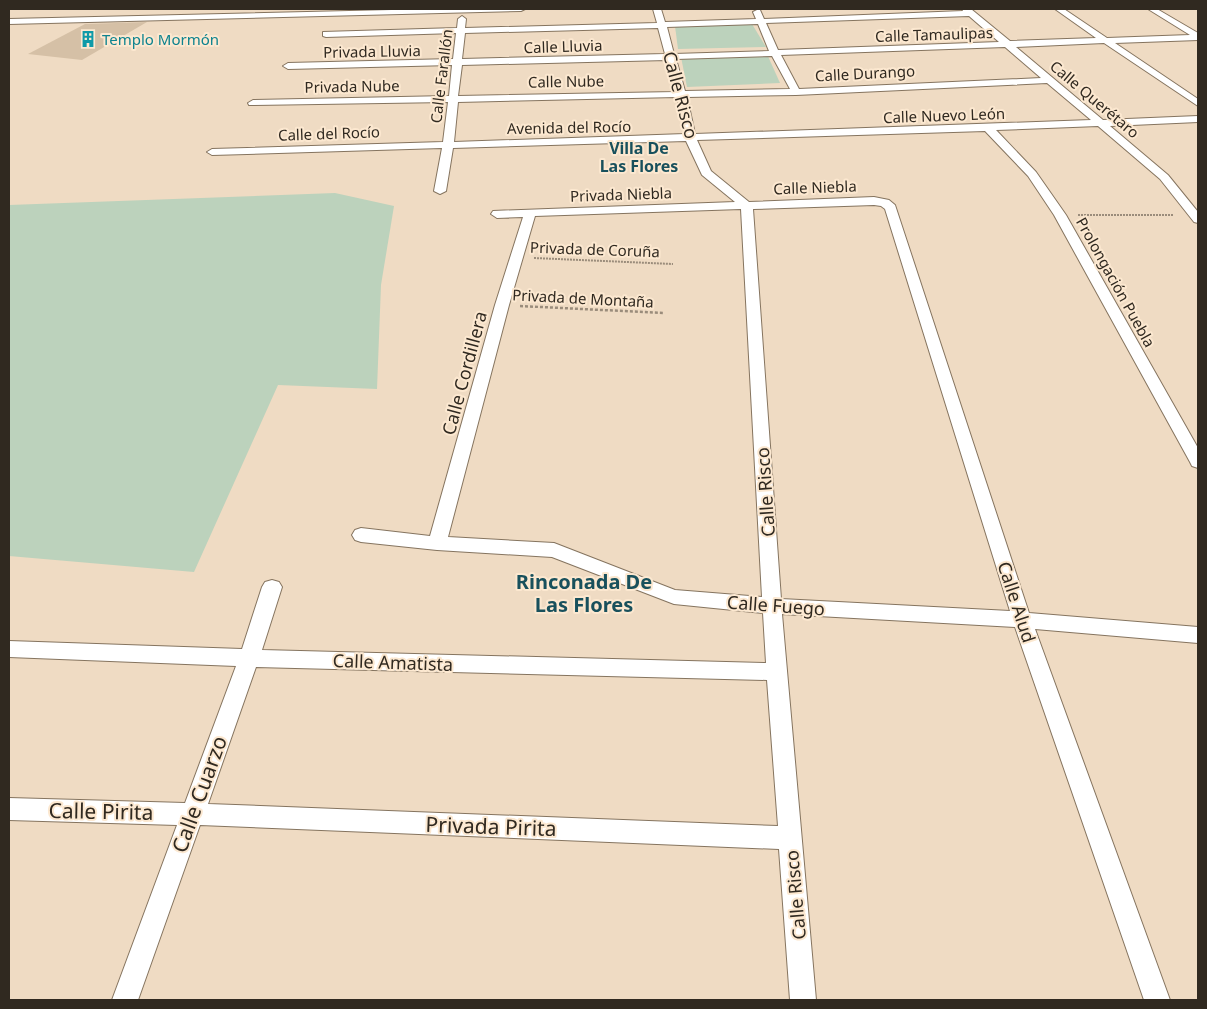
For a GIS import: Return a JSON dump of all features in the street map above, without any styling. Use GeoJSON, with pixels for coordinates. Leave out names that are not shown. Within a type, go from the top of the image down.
{"type":"FeatureCollection","features":[{"type":"Feature","properties":{"kind":"street"},"geometry":{"type":"LineString","coordinates":[[120,20],[139,9]]}},
{"type":"Feature","properties":{"kind":"street"},"geometry":{"type":"LineString","coordinates":[[205,18],[220,9]]}},
{"type":"Feature","properties":{"kind":"street","name":"Calle Farallón"},"geometry":{"type":"LineString","coordinates":[[440,191],[448,145],[456,63],[462,30],[462,9]]}},
{"type":"Feature","properties":{"kind":"street"},"geometry":{"type":"LineString","coordinates":[[9,22],[521,9]]}},
{"type":"Feature","properties":{"kind":"street","name":"Calle Risco"},"geometry":{"type":"LineString","coordinates":[[657,9],[663,25],[691,139],[706,173],[746,206],[772,606],[803,1000]]}},
{"type":"Feature","properties":{"kind":"street"},"geometry":{"type":"LineString","coordinates":[[755,9],[762,20],[775,53],[796,92]]}},
{"type":"Feature","properties":{"kind":"street"},"geometry":{"type":"LineString","coordinates":[[862,9],[868,16]]}},
{"type":"Feature","properties":{"kind":"street"},"geometry":{"type":"LineString","coordinates":[[1059,9],[1198,103]]}},
{"type":"Feature","properties":{"kind":"street"},"geometry":{"type":"LineString","coordinates":[[1152,9],[1198,37]]}},
{"type":"Feature","properties":{"kind":"street"},"geometry":{"type":"LineString","coordinates":[[326,34],[663,25],[968,11]]}},
{"type":"Feature","properties":{"kind":"street","name":"Calle Querétaro"},"geometry":{"type":"LineString","coordinates":[[968,11],[1164,177],[1197,217]]}},
{"type":"Feature","properties":{"kind":"street","name":"Calle Tamaulipas"},"geometry":{"type":"LineString","coordinates":[[670,57],[1198,37]]}},
{"type":"Feature","properties":{"kind":"street","name":"Calle Lluvia"},"geometry":{"type":"LineString","coordinates":[[456,63],[670,57]]}},
{"type":"Feature","properties":{"kind":"street","name":"Privada Lluvia"},"geometry":{"type":"LineString","coordinates":[[288,66],[456,63]]}},
{"type":"Feature","properties":{"kind":"street","name":"Calle Durango"},"geometry":{"type":"LineString","coordinates":[[681,94],[796,92],[1050,80]]}},
{"type":"Feature","properties":{"kind":"street","name":"Calle Nube"},"geometry":{"type":"LineString","coordinates":[[452,98],[681,94]]}},
{"type":"Feature","properties":{"kind":"street","name":"Privada Nube"},"geometry":{"type":"LineString","coordinates":[[253,103],[452,98]]}},
{"type":"Feature","properties":{"kind":"street","name":"Calle Nuevo León"},"geometry":{"type":"LineString","coordinates":[[691,139],[989,129],[1198,119]]}},
{"type":"Feature","properties":{"kind":"street","name":"Prolongación Puebla"},"geometry":{"type":"LineString","coordinates":[[989,129],[1032,174],[1060,215],[1198,462]]}},
{"type":"Feature","properties":{"kind":"street","name":"Avenida del Rocío"},"geometry":{"type":"LineString","coordinates":[[448,145],[691,139]]}},
{"type":"Feature","properties":{"kind":"street","name":"Calle del Rocío"},"geometry":{"type":"LineString","coordinates":[[212,152],[448,145]]}},
{"type":"Feature","properties":{"kind":"street","name":"Calle Niebla"},"geometry":{"type":"LineString","coordinates":[[746,206],[874,201],[886,203]]}},
{"type":"Feature","properties":{"kind":"street","name":"Calle Alud"},"geometry":{"type":"LineString","coordinates":[[886,203],[891,208],[1022,620],[1157,1000]]}},
{"type":"Feature","properties":{"kind":"street","name":"Privada Niebla"},"geometry":{"type":"LineString","coordinates":[[497,214],[746,206]]}},
{"type":"Feature","properties":{"kind":"street","name":"Calle Cordillera"},"geometry":{"type":"LineString","coordinates":[[437,543],[502,306],[530,213]]}},
{"type":"Feature","properties":{"kind":"street","name":"Calle Fuego"},"geometry":{"type":"LineString","coordinates":[[361,535],[437,543],[554,550],[674,596],[772,606],[1022,620],[1198,635]]}},
{"type":"Feature","properties":{"kind":"street","name":"Calle Cuarzo"},"geometry":{"type":"LineString","coordinates":[[125,1000],[249,658],[272,587]]}},
{"type":"Feature","properties":{"kind":"street","name":"Calle Amatista"},"geometry":{"type":"LineString","coordinates":[[9,649],[249,658],[778,672]]}},
{"type":"Feature","properties":{"kind":"street","name":"Calle Pirita"},"geometry":{"type":"LineString","coordinates":[[9,809],[192,814]]}},
{"type":"Feature","properties":{"kind":"street","name":"Privada Pirita"},"geometry":{"type":"LineString","coordinates":[[192,814],[790,838]]}},
{"type":"Feature","properties":{"kind":"path"},"geometry":{"type":"LineString","coordinates":[[1060,215],[1197,217]]}},
{"type":"Feature","properties":{"kind":"path","name":"Privada de Coruña"},"geometry":{"type":"LineString","coordinates":[[516,258],[673,264]]}},
{"type":"Feature","properties":{"kind":"path","name":"Privada de Montaña"},"geometry":{"type":"LineString","coordinates":[[502,306],[664,313]]}},
{"type":"Feature","properties":{"kind":"green space"},"geometry":{"type":"Polygon","coordinates":[[[752,24],[766,47],[678,49],[675,26],[752,24]]]}},
{"type":"Feature","properties":{"kind":"green space"},"geometry":{"type":"Polygon","coordinates":[[[767,54],[780,83],[687,87],[681,57],[767,54]]]}},
{"type":"Feature","properties":{"kind":"green space"},"geometry":{"type":"Polygon","coordinates":[[[335,193],[394,206],[381,285],[377,389],[278,385],[194,572],[9,556],[9,205],[335,193]]]}},
{"type":"Feature","properties":{"kind":"building","name":"Templo Mormón"},"geometry":{"type":"Polygon","coordinates":[[[147,22],[82,60],[28,54],[85,24],[147,22]]]}},
{"type":"Feature","properties":{"kind":"place","name":"Templo Mormón"},"geometry":{"type":"Point","coordinates":[88,39]}},
{"type":"Feature","properties":{"kind":"district","name":"Villa De Las Flores"},"geometry":{"type":"Point","coordinates":[639,157]}},
{"type":"Feature","properties":{"kind":"district","name":"Rinconada De Las Flores"},"geometry":{"type":"Point","coordinates":[584,592]}}]}
